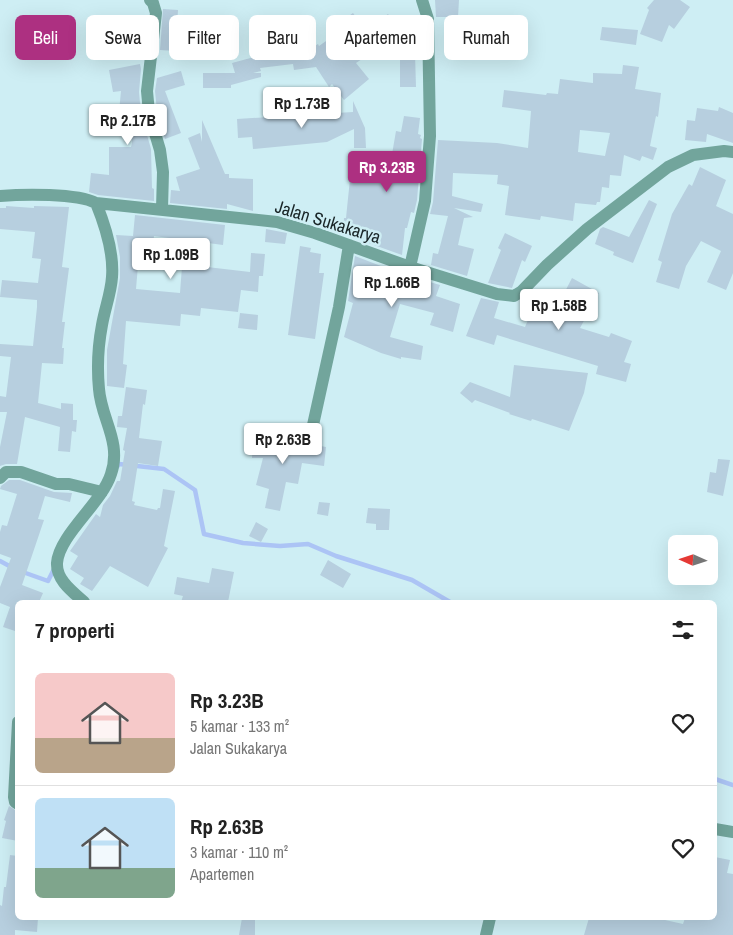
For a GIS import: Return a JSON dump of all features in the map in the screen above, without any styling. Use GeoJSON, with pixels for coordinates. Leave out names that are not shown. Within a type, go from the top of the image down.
{"type":"FeatureCollection","features":[{"type":"Feature","properties":{"kind":"street"},"geometry":{"type":"LineString","coordinates":[[150,0],[156,13],[146,91],[149,113],[160,150],[162,209]]}},
{"type":"Feature","properties":{"kind":"street"},"geometry":{"type":"LineString","coordinates":[[410,267],[425,201],[430,136],[428,19],[422,0]]}},
{"type":"Feature","properties":{"kind":"street","name":"Jalan Sukakarya"},"geometry":{"type":"LineString","coordinates":[[0,196],[81,197],[96,203],[277,222],[349,244],[410,267],[507,296],[518,295],[547,265],[587,229],[668,167],[693,155],[724,151],[733,152]]}},
{"type":"Feature","properties":{"kind":"street"},"geometry":{"type":"LineString","coordinates":[[71,597],[57,571],[60,549],[102,492],[111,475],[114,462],[114,444],[99,394],[97,370],[102,324],[110,297],[112,274],[110,250],[103,220],[96,203]]}},
{"type":"Feature","properties":{"kind":"street"},"geometry":{"type":"LineString","coordinates":[[310,434],[337,316],[349,244]]}},
{"type":"Feature","properties":{"kind":"street"},"geometry":{"type":"LineString","coordinates":[[0,478],[6,472],[21,472],[56,484],[69,484],[102,492]]}},
{"type":"Feature","properties":{"kind":"street"},"geometry":{"type":"LineString","coordinates":[[15,778],[15,802]]}},
{"type":"Feature","properties":{"kind":"street"},"geometry":{"type":"LineString","coordinates":[[717,829],[733,832]]}},
{"type":"Feature","properties":{"kind":"street"},"geometry":{"type":"LineString","coordinates":[[486,935],[490,920]]}},
{"type":"Feature","properties":{"kind":"building"},"geometry":{"type":"Polygon","coordinates":[[[435,0],[459,0],[458,15],[436,17],[435,0]]]}},
{"type":"Feature","properties":{"kind":"building"},"geometry":{"type":"Polygon","coordinates":[[[654,0],[680,0],[690,7],[674,29],[669,25],[662,42],[640,34],[649,10],[647,8],[654,0]]]}},
{"type":"Feature","properties":{"kind":"building"},"geometry":{"type":"Polygon","coordinates":[[[163,9],[178,10],[178,15],[169,15],[169,51],[160,50],[163,9]]]}},
{"type":"Feature","properties":{"kind":"building"},"geometry":{"type":"Polygon","coordinates":[[[602,27],[638,30],[636,45],[600,40],[602,27]]]}},
{"type":"Feature","properties":{"kind":"building"},"geometry":{"type":"Polygon","coordinates":[[[326,41],[326,60],[360,60],[356,63],[369,79],[344,100],[332,84],[329,87],[316,67],[294,70],[293,64],[260,68],[261,71],[253,73],[261,73],[261,77],[231,85],[231,88],[203,88],[203,73],[235,73],[232,63],[249,58],[249,60],[316,60],[316,45],[318,44],[319,46],[326,41]]]}},
{"type":"Feature","properties":{"kind":"building"},"geometry":{"type":"Polygon","coordinates":[[[400,60],[415,60],[416,87],[400,87],[400,60]]]}},
{"type":"Feature","properties":{"kind":"building"},"geometry":{"type":"Polygon","coordinates":[[[140,64],[139,92],[141,114],[151,149],[154,201],[98,195],[89,192],[91,173],[109,175],[109,147],[131,147],[132,143],[130,113],[119,112],[121,91],[113,92],[109,70],[140,64]]]}},
{"type":"Feature","properties":{"kind":"building"},"geometry":{"type":"Polygon","coordinates":[[[623,65],[639,67],[635,89],[661,93],[658,117],[656,116],[650,146],[657,148],[653,160],[642,156],[640,161],[624,155],[621,176],[610,175],[609,188],[602,187],[600,202],[597,202],[596,205],[575,203],[573,221],[541,216],[540,220],[505,215],[509,186],[497,184],[498,175],[453,173],[452,196],[483,204],[481,212],[454,208],[473,217],[464,218],[458,245],[474,249],[467,276],[431,265],[433,253],[438,254],[448,216],[430,214],[433,202],[438,140],[497,143],[528,148],[531,111],[502,107],[504,90],[546,95],[547,93],[558,94],[560,79],[593,83],[593,73],[622,74],[623,65]],[[580,130],[578,152],[605,156],[610,133],[580,130]]]}},
{"type":"Feature","properties":{"kind":"building"},"geometry":{"type":"Polygon","coordinates":[[[181,71],[185,85],[165,91],[181,133],[165,139],[157,111],[155,91],[157,78],[181,71]]]}},
{"type":"Feature","properties":{"kind":"building"},"geometry":{"type":"Polygon","coordinates":[[[353,101],[365,128],[366,148],[354,148],[354,129],[327,142],[253,149],[252,137],[238,138],[237,119],[353,112],[353,101]]]}},
{"type":"Feature","properties":{"kind":"building"},"geometry":{"type":"Polygon","coordinates":[[[719,107],[733,113],[733,143],[707,134],[706,142],[685,140],[687,120],[695,121],[697,108],[718,111],[719,107]]]}},
{"type":"Feature","properties":{"kind":"building"},"geometry":{"type":"Polygon","coordinates":[[[404,116],[420,118],[418,134],[421,135],[420,138],[422,139],[417,200],[414,213],[411,212],[407,228],[405,228],[402,255],[343,234],[350,179],[366,181],[370,157],[391,160],[396,131],[401,132],[404,116]]]}},
{"type":"Feature","properties":{"kind":"building"},"geometry":{"type":"Polygon","coordinates":[[[202,120],[225,174],[229,174],[229,178],[253,179],[253,211],[227,204],[227,209],[170,203],[171,190],[180,191],[176,177],[200,169],[188,138],[200,133],[202,142],[202,120]]]}},
{"type":"Feature","properties":{"kind":"building"},"geometry":{"type":"Polygon","coordinates":[[[700,167],[726,180],[716,206],[733,214],[733,273],[726,290],[707,282],[721,251],[701,241],[686,266],[679,289],[656,282],[662,262],[658,260],[672,214],[689,184],[692,186],[700,167]]]}},
{"type":"Feature","properties":{"kind":"building"},"geometry":{"type":"Polygon","coordinates":[[[649,200],[657,204],[633,263],[613,255],[614,252],[595,244],[600,229],[603,227],[629,237],[649,200]]]}},
{"type":"Feature","properties":{"kind":"building"},"geometry":{"type":"Polygon","coordinates":[[[6,206],[34,208],[34,206],[69,207],[62,267],[69,268],[62,322],[65,322],[62,348],[64,348],[63,364],[42,363],[38,403],[61,409],[61,403],[73,404],[73,420],[77,420],[76,432],[72,431],[70,452],[58,451],[60,427],[25,417],[17,464],[0,466],[0,447],[7,412],[0,412],[0,396],[6,397],[11,357],[0,356],[0,344],[33,346],[37,307],[37,300],[0,297],[2,280],[38,283],[41,259],[32,258],[35,232],[0,229],[0,208],[6,208],[6,206]]]}},
{"type":"Feature","properties":{"kind":"building"},"geometry":{"type":"Polygon","coordinates":[[[135,215],[225,225],[223,245],[208,243],[207,267],[250,272],[251,253],[265,254],[263,276],[259,276],[258,292],[241,290],[238,312],[201,308],[200,316],[181,314],[180,326],[126,321],[123,364],[127,365],[124,388],[107,386],[107,350],[120,278],[120,257],[116,235],[133,236],[135,215]],[[154,236],[151,266],[138,265],[136,289],[180,293],[184,240],[154,236]]]}},
{"type":"Feature","properties":{"kind":"building"},"geometry":{"type":"Polygon","coordinates":[[[266,229],[287,233],[285,244],[265,242],[266,229]]]}},
{"type":"Feature","properties":{"kind":"building"},"geometry":{"type":"Polygon","coordinates":[[[505,233],[532,246],[525,262],[522,260],[512,288],[488,283],[501,250],[498,248],[505,233]]]}},
{"type":"Feature","properties":{"kind":"building"},"geometry":{"type":"Polygon","coordinates":[[[300,246],[311,248],[310,252],[321,254],[319,273],[324,273],[315,339],[288,335],[300,246]]]}},
{"type":"Feature","properties":{"kind":"building"},"geometry":{"type":"Polygon","coordinates":[[[355,256],[399,273],[440,285],[436,296],[460,304],[453,332],[430,325],[434,313],[400,304],[390,337],[423,346],[421,360],[401,357],[401,359],[381,353],[344,337],[353,303],[348,301],[355,256]]]}},
{"type":"Feature","properties":{"kind":"building"},"geometry":{"type":"Polygon","coordinates":[[[572,278],[599,293],[580,328],[609,337],[611,333],[632,341],[624,362],[631,364],[626,382],[596,374],[598,366],[497,335],[494,345],[466,336],[481,298],[499,302],[494,318],[525,327],[538,296],[558,305],[572,278]]]}},
{"type":"Feature","properties":{"kind":"building"},"geometry":{"type":"Polygon","coordinates":[[[240,313],[258,315],[257,330],[238,328],[240,313]]]}},
{"type":"Feature","properties":{"kind":"building"},"geometry":{"type":"Polygon","coordinates":[[[514,365],[588,373],[584,393],[569,431],[509,414],[475,400],[472,403],[460,393],[470,382],[510,397],[514,365]]]}},
{"type":"Feature","properties":{"kind":"building"},"geometry":{"type":"Polygon","coordinates":[[[126,387],[147,390],[145,405],[143,404],[139,438],[162,441],[158,466],[138,463],[132,501],[135,502],[134,505],[157,510],[160,508],[163,489],[175,491],[164,546],[168,548],[148,587],[110,566],[92,591],[80,584],[84,578],[70,569],[78,556],[70,551],[96,514],[100,517],[103,505],[110,496],[117,481],[120,481],[127,428],[117,426],[118,416],[122,416],[126,387]]]}},
{"type":"Feature","properties":{"kind":"building"},"geometry":{"type":"Polygon","coordinates":[[[253,436],[271,437],[326,447],[324,466],[302,463],[298,484],[286,482],[280,511],[265,508],[269,489],[256,485],[263,458],[252,458],[253,436]]]}},
{"type":"Feature","properties":{"kind":"building"},"geometry":{"type":"Polygon","coordinates":[[[718,459],[730,460],[723,496],[707,492],[710,472],[716,473],[718,459]]]}},
{"type":"Feature","properties":{"kind":"building"},"geometry":{"type":"Polygon","coordinates":[[[9,480],[20,480],[54,492],[72,493],[70,502],[45,496],[38,519],[44,520],[22,585],[43,593],[40,600],[15,600],[15,631],[3,627],[10,607],[0,603],[0,587],[11,558],[0,554],[0,532],[2,525],[7,526],[17,494],[0,489],[9,480]]]}},
{"type":"Feature","properties":{"kind":"building"},"geometry":{"type":"Polygon","coordinates":[[[319,502],[330,503],[328,516],[317,514],[319,502]]]}},
{"type":"Feature","properties":{"kind":"building"},"geometry":{"type":"Polygon","coordinates":[[[368,508],[390,509],[389,530],[376,530],[376,524],[366,523],[368,508]]]}},
{"type":"Feature","properties":{"kind":"building"},"geometry":{"type":"Polygon","coordinates":[[[256,522],[268,529],[261,542],[249,536],[256,522]]]}},
{"type":"Feature","properties":{"kind":"building"},"geometry":{"type":"Polygon","coordinates":[[[328,560],[351,574],[343,588],[320,575],[328,560]]]}},
{"type":"Feature","properties":{"kind":"building"},"geometry":{"type":"Polygon","coordinates":[[[212,568],[234,572],[228,600],[182,600],[183,596],[174,594],[177,577],[209,583],[212,568]]]}},
{"type":"Feature","properties":{"kind":"building"},"geometry":{"type":"Polygon","coordinates":[[[9,806],[15,810],[15,840],[2,838],[6,821],[4,820],[9,806]]]}},
{"type":"Feature","properties":{"kind":"building"},"geometry":{"type":"Polygon","coordinates":[[[10,855],[15,856],[15,920],[38,920],[37,932],[15,930],[15,935],[0,935],[0,905],[2,906],[4,887],[6,887],[10,855]]]}},
{"type":"Feature","properties":{"kind":"building"},"geometry":{"type":"Polygon","coordinates":[[[717,857],[730,860],[727,873],[733,874],[733,935],[584,935],[588,920],[665,920],[683,924],[684,920],[717,920],[717,857]]]}},
{"type":"Feature","properties":{"kind":"building"},"geometry":{"type":"Polygon","coordinates":[[[242,920],[255,920],[255,935],[239,935],[242,920]]]}},
{"type":"Feature","properties":{"kind":"waterway"},"geometry":{"type":"LineString","coordinates":[[117,467],[119,464],[164,469],[195,490],[204,534],[243,543],[280,546],[308,544],[336,556],[412,580],[447,600]]}},
{"type":"Feature","properties":{"kind":"waterway"},"geometry":{"type":"LineString","coordinates":[[0,561],[13,568]]}},
{"type":"Feature","properties":{"kind":"waterway"},"geometry":{"type":"LineString","coordinates":[[20,571],[48,581],[54,569]]}},
{"type":"Feature","properties":{"kind":"waterway"},"geometry":{"type":"LineString","coordinates":[[717,780],[733,785]]}}]}
